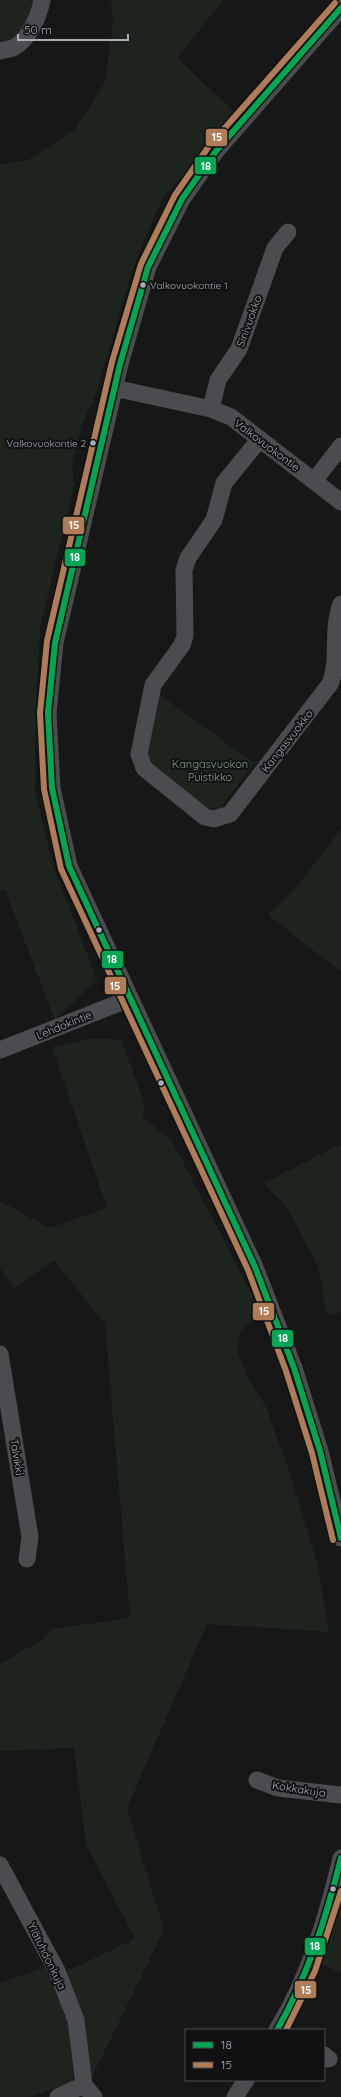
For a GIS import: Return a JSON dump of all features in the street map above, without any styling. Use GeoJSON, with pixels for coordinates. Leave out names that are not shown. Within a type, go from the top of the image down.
{"type":"FeatureCollection","features":[{"type":"Feature","properties":{"kind":"street"},"geometry":{"type":"LineString","coordinates":[[0,51],[13,48],[25,38],[40,14],[42,0]]}},
{"type":"Feature","properties":{"kind":"street"},"geometry":{"type":"LineString","coordinates":[[341,8],[216,151],[182,198],[148,267],[114,388],[54,643],[48,713],[52,788],[68,866],[240,1234],[271,1307],[294,1368],[314,1431],[341,1538]]}},
{"type":"Feature","properties":{"kind":"street","name":"Sinivuokko"},"geometry":{"type":"LineString","coordinates":[[211,409],[218,380],[239,349],[275,248],[288,232]]}},
{"type":"Feature","properties":{"kind":"street","name":"Valkovuokontie"},"geometry":{"type":"LineString","coordinates":[[114,388],[211,409],[231,417],[341,502]]}},
{"type":"Feature","properties":{"kind":"street","name":"Kangasvuokko"},"geometry":{"type":"LineString","coordinates":[[260,439],[224,483],[214,520],[188,558],[184,570],[185,636],[182,645],[153,685],[139,754],[144,768],[205,817],[214,819],[230,814],[330,684],[335,667],[337,616],[341,604]]}},
{"type":"Feature","properties":{"kind":"street"},"geometry":{"type":"LineString","coordinates":[[314,481],[341,446]]}},
{"type":"Feature","properties":{"kind":"street","name":"Lehdokintie"},"geometry":{"type":"LineString","coordinates":[[0,1050],[129,999]]}},
{"type":"Feature","properties":{"kind":"street","name":"Talvikki"},"geometry":{"type":"LineString","coordinates":[[0,1354],[30,1537],[27,1559]]}},
{"type":"Feature","properties":{"kind":"street","name":"Kokkakuja"},"geometry":{"type":"LineString","coordinates":[[257,1780],[278,1788],[341,1795]]}},
{"type":"Feature","properties":{"kind":"street"},"geometry":{"type":"LineString","coordinates":[[279,2029],[318,1942],[341,1858]]}},
{"type":"Feature","properties":{"kind":"street","name":"Ylätuhdonkuja"},"geometry":{"type":"LineString","coordinates":[[0,1865],[60,1978],[76,2020],[89,2091]]}},
{"type":"Feature","properties":{"kind":"street"},"geometry":{"type":"LineString","coordinates":[[235,2097],[245,2081]]}},
{"type":"Feature","properties":{"kind":"street"},"geometry":{"type":"LineString","coordinates":[[58,2097],[89,2091]]}},
{"type":"Feature","properties":{"kind":"green space"},"geometry":{"type":"Polygon","coordinates":[[[0,0],[37,0],[33,11],[20,33],[11,42],[0,44],[0,0]]]}},
{"type":"Feature","properties":{"kind":"green space"},"geometry":{"type":"Polygon","coordinates":[[[111,0],[223,0],[178,58],[237,115],[162,199],[133,268],[96,394],[82,424],[72,465],[74,487],[40,627],[36,712],[35,792],[54,868],[97,980],[55,1020],[5,890],[0,891],[0,165],[28,160],[75,129],[105,82],[113,24],[111,0]]]}},
{"type":"Feature","properties":{"kind":"green space","name":"Kangasvuokon Puistikko"},"geometry":{"type":"Polygon","coordinates":[[[157,693],[254,763],[220,809],[207,808],[151,765],[146,754],[157,693]]]}},
{"type":"Feature","properties":{"kind":"green space"},"geometry":{"type":"Polygon","coordinates":[[[341,829],[341,972],[268,915],[299,884],[341,829]]]}},
{"type":"Feature","properties":{"kind":"green space"},"geometry":{"type":"Polygon","coordinates":[[[93,1038],[121,1040],[144,1101],[143,1117],[172,1141],[261,1311],[240,1332],[238,1353],[247,1376],[266,1407],[289,1471],[318,1565],[329,1632],[207,1624],[127,1808],[164,1930],[91,2079],[65,1972],[135,1939],[86,1844],[74,1748],[0,1751],[0,1664],[45,1638],[51,1629],[130,1618],[105,1324],[54,1260],[14,1288],[0,1268],[0,1201],[50,1228],[107,1208],[52,1047],[93,1038]]]}},
{"type":"Feature","properties":{"kind":"green space"},"geometry":{"type":"Polygon","coordinates":[[[341,1144],[341,1312],[327,1315],[318,1266],[286,1206],[264,1183],[341,1144]]]}},
{"type":"Feature","properties":{"kind":"green space"},"geometry":{"type":"Polygon","coordinates":[[[341,1900],[341,1973],[320,1963],[327,1947],[341,1900]]]}},
{"type":"Feature","properties":{"kind":"green space"},"geometry":{"type":"Polygon","coordinates":[[[49,1966],[68,2022],[74,2081],[30,2097],[0,2097],[0,1983],[49,1966]]]}},
{"type":"Feature","properties":{"kind":"transit line","name":"15"},"geometry":{"type":"LineString","coordinates":[[333,1540],[312,1453],[286,1371],[248,1270],[61,869],[44,789],[40,713],[47,641],[112,362],[141,264],[175,195],[209,146],[335,3]]}},
{"type":"Feature","properties":{"kind":"transit line","name":"18"},"geometry":{"type":"LineString","coordinates":[[341,8],[216,151],[182,199],[148,267],[120,364],[55,643],[48,713],[52,788],[69,866],[255,1267],[294,1368],[320,1451],[341,1538]]}},
{"type":"Feature","properties":{"kind":"transit line","name":"18"},"geometry":{"type":"LineString","coordinates":[[278,2029],[307,1968],[329,1903],[341,1858]]}},
{"type":"Feature","properties":{"kind":"transit line","name":"15"},"geometry":{"type":"LineString","coordinates":[[286,2029],[315,1971],[341,1891]]}},
{"type":"Feature","properties":{"kind":"place","name":"Valkovuokontie 1"},"geometry":{"type":"Point","coordinates":[143,285]}},
{"type":"Feature","properties":{"kind":"place","name":"Valkovuokontie 2"},"geometry":{"type":"Point","coordinates":[93,443]}}]}
